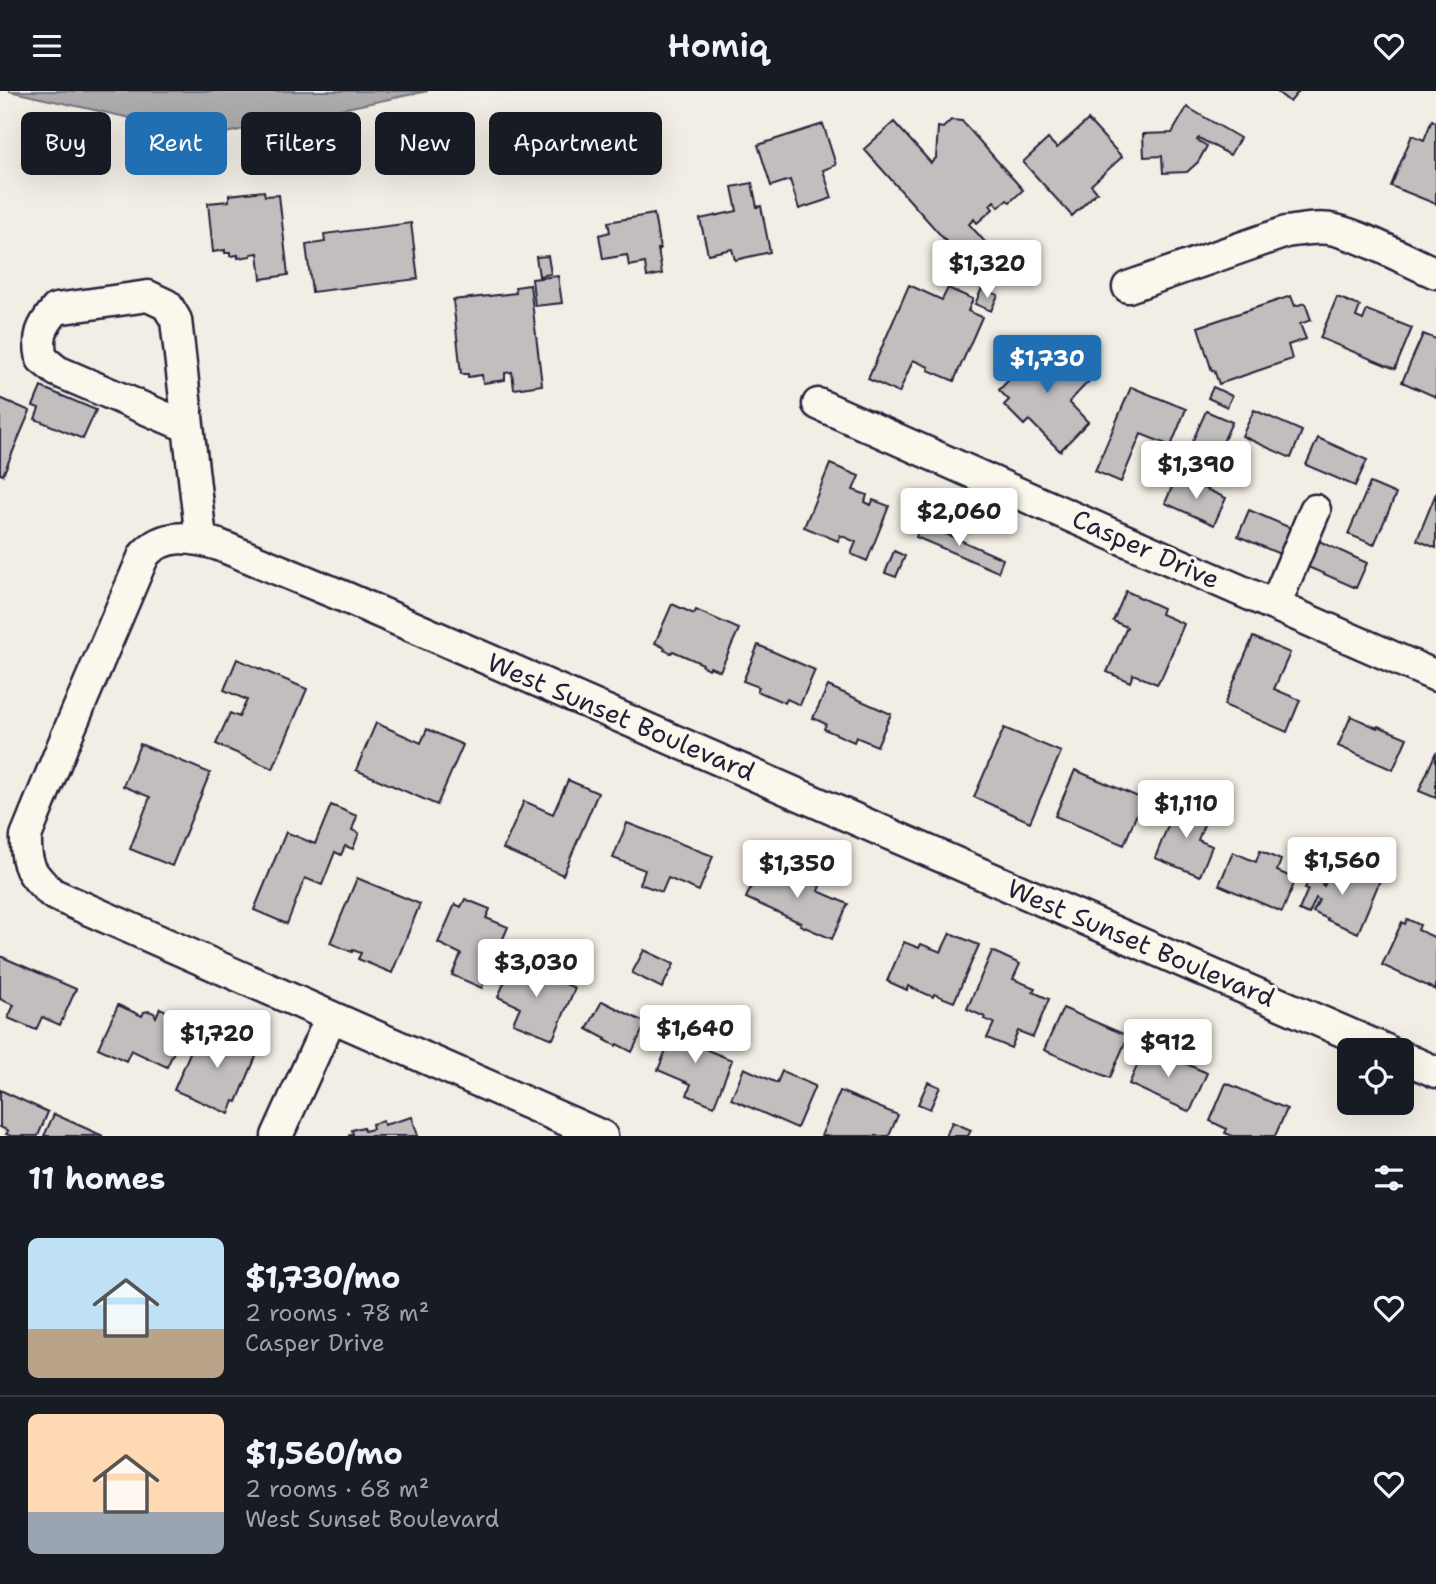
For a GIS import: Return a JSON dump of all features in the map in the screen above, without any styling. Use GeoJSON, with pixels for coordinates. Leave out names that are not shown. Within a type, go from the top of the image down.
{"type":"FeatureCollection","features":[{"type":"Feature","properties":{"kind":"street"},"geometry":{"type":"LineString","coordinates":[[1128,287],[1286,232],[1309,229],[1334,229],[1436,273]]}},
{"type":"Feature","properties":{"kind":"street"},"geometry":{"type":"LineString","coordinates":[[188,427],[57,371],[42,359],[39,344],[44,323],[56,309],[83,305],[148,296],[167,305],[176,320],[201,539]]}},
{"type":"Feature","properties":{"kind":"street","name":"Casper Drive"},"geometry":{"type":"LineString","coordinates":[[818,404],[1436,676]]}},
{"type":"Feature","properties":{"kind":"street"},"geometry":{"type":"LineString","coordinates":[[1275,605],[1315,510]]}},
{"type":"Feature","properties":{"kind":"street","name":"West Sunset Boulevard"},"geometry":{"type":"LineString","coordinates":[[331,1017],[52,894],[35,879],[28,863],[26,836],[60,752],[144,555],[152,546],[162,541],[179,538],[201,539],[219,545],[1358,1038]]}},
{"type":"Feature","properties":{"kind":"street"},"geometry":{"type":"LineString","coordinates":[[277,1136],[331,1017],[602,1136]]}},
{"type":"Feature","properties":{"kind":"street"},"geometry":{"type":"LineString","coordinates":[[1414,1062],[1436,1072]]}},
{"type":"Feature","properties":{"kind":"shaded area"},"geometry":{"type":"Polygon","coordinates":[[[9,91],[428,91],[327,112],[241,112],[241,130],[227,133],[227,112],[125,112],[125,117],[9,91]]]}},
{"type":"Feature","properties":{"kind":"building"},"geometry":{"type":"Polygon","coordinates":[[[1276,91],[1299,91],[1290,102],[1276,91]]]}},
{"type":"Feature","properties":{"kind":"building"},"geometry":{"type":"Polygon","coordinates":[[[1187,107],[1240,138],[1230,155],[1199,138],[1197,140],[1207,146],[1198,162],[1187,172],[1163,173],[1162,156],[1144,157],[1143,134],[1172,133],[1187,107]]]}},
{"type":"Feature","properties":{"kind":"building"},"geometry":{"type":"Polygon","coordinates":[[[951,120],[962,121],[1023,190],[1010,202],[1007,200],[999,207],[994,201],[990,205],[993,209],[977,223],[974,219],[969,224],[985,242],[1021,258],[1010,284],[968,266],[864,149],[894,122],[931,163],[936,158],[938,127],[943,128],[951,120]]]}},
{"type":"Feature","properties":{"kind":"building"},"geometry":{"type":"Polygon","coordinates":[[[1088,120],[1122,157],[1091,185],[1097,192],[1072,216],[1023,162],[1048,139],[1057,148],[1088,120]]]}},
{"type":"Feature","properties":{"kind":"building"},"geometry":{"type":"Polygon","coordinates":[[[1432,120],[1436,122],[1436,204],[1391,186],[1412,135],[1424,140],[1432,120]]]}},
{"type":"Feature","properties":{"kind":"building"},"geometry":{"type":"Polygon","coordinates":[[[823,124],[836,165],[823,170],[832,198],[799,209],[790,180],[771,186],[758,145],[823,124]]]}},
{"type":"Feature","properties":{"kind":"building"},"geometry":{"type":"Polygon","coordinates":[[[752,183],[757,207],[761,206],[770,252],[735,260],[732,249],[708,254],[700,219],[737,211],[732,187],[752,183]]]}},
{"type":"Feature","properties":{"kind":"building"},"geometry":{"type":"Polygon","coordinates":[[[264,191],[265,196],[279,195],[288,275],[261,279],[258,253],[238,258],[238,255],[230,256],[230,253],[225,253],[225,250],[213,252],[208,203],[229,201],[229,195],[264,191]]]}},
{"type":"Feature","properties":{"kind":"building"},"geometry":{"type":"Polygon","coordinates":[[[654,214],[662,274],[647,277],[645,263],[629,266],[627,255],[603,259],[599,235],[610,232],[608,222],[654,214]]]}},
{"type":"Feature","properties":{"kind":"building"},"geometry":{"type":"Polygon","coordinates":[[[411,223],[418,279],[312,292],[306,245],[325,242],[324,234],[411,223]]]}},
{"type":"Feature","properties":{"kind":"building"},"geometry":{"type":"Polygon","coordinates":[[[548,256],[551,274],[539,276],[536,257],[548,256]]]}},
{"type":"Feature","properties":{"kind":"building"},"geometry":{"type":"Polygon","coordinates":[[[558,276],[562,303],[535,306],[532,279],[558,276]]]}},
{"type":"Feature","properties":{"kind":"building"},"geometry":{"type":"Polygon","coordinates":[[[530,285],[542,385],[514,389],[512,372],[505,373],[505,380],[483,383],[482,375],[468,377],[468,374],[461,374],[453,300],[516,293],[515,287],[530,285]]]}},
{"type":"Feature","properties":{"kind":"building"},"geometry":{"type":"Polygon","coordinates":[[[909,285],[942,300],[948,288],[973,299],[968,311],[982,317],[954,381],[913,360],[899,393],[868,379],[909,285]]]}},
{"type":"Feature","properties":{"kind":"building"},"geometry":{"type":"Polygon","coordinates":[[[982,288],[998,295],[991,311],[975,304],[982,288]]]}},
{"type":"Feature","properties":{"kind":"building"},"geometry":{"type":"Polygon","coordinates":[[[1291,296],[1295,306],[1305,303],[1311,320],[1300,324],[1306,339],[1288,345],[1292,359],[1219,384],[1198,327],[1291,296]]]}},
{"type":"Feature","properties":{"kind":"building"},"geometry":{"type":"Polygon","coordinates":[[[1337,297],[1360,306],[1356,317],[1363,320],[1367,310],[1412,328],[1395,369],[1320,338],[1337,297]]]}},
{"type":"Feature","properties":{"kind":"building"},"geometry":{"type":"Polygon","coordinates":[[[1423,334],[1436,339],[1436,397],[1402,382],[1423,334]]]}},
{"type":"Feature","properties":{"kind":"building"},"geometry":{"type":"Polygon","coordinates":[[[1048,340],[1089,381],[1069,402],[1088,422],[1060,451],[1029,420],[1024,425],[1004,405],[1009,400],[999,390],[1048,340]]]}},
{"type":"Feature","properties":{"kind":"building"},"geometry":{"type":"Polygon","coordinates":[[[41,387],[96,410],[83,439],[35,419],[39,408],[33,406],[41,387]]]}},
{"type":"Feature","properties":{"kind":"building"},"geometry":{"type":"Polygon","coordinates":[[[1131,387],[1186,409],[1171,446],[1141,434],[1121,482],[1095,471],[1131,387]]]}},
{"type":"Feature","properties":{"kind":"building"},"geometry":{"type":"Polygon","coordinates":[[[1213,387],[1232,396],[1227,407],[1208,398],[1213,387]]]}},
{"type":"Feature","properties":{"kind":"building"},"geometry":{"type":"Polygon","coordinates":[[[0,398],[30,411],[3,475],[0,474],[0,398]]]}},
{"type":"Feature","properties":{"kind":"building"},"geometry":{"type":"Polygon","coordinates":[[[1254,410],[1302,431],[1291,458],[1242,436],[1254,410]]]}},
{"type":"Feature","properties":{"kind":"building"},"geometry":{"type":"Polygon","coordinates":[[[1206,411],[1232,422],[1210,471],[1184,460],[1206,411]]]}},
{"type":"Feature","properties":{"kind":"building"},"geometry":{"type":"Polygon","coordinates":[[[1318,438],[1367,460],[1355,486],[1306,465],[1318,438]]]}},
{"type":"Feature","properties":{"kind":"building"},"geometry":{"type":"Polygon","coordinates":[[[830,464],[859,476],[853,490],[867,495],[865,502],[871,505],[873,500],[889,506],[867,561],[851,554],[856,542],[840,535],[838,541],[804,527],[830,464]]]}},
{"type":"Feature","properties":{"kind":"building"},"geometry":{"type":"Polygon","coordinates":[[[1177,476],[1226,498],[1214,525],[1165,503],[1177,476]]]}},
{"type":"Feature","properties":{"kind":"building"},"geometry":{"type":"Polygon","coordinates":[[[1370,483],[1396,494],[1374,545],[1348,534],[1370,483]]]}},
{"type":"Feature","properties":{"kind":"building"},"geometry":{"type":"Polygon","coordinates":[[[1436,493],[1436,548],[1417,540],[1436,493]]]}},
{"type":"Feature","properties":{"kind":"building"},"geometry":{"type":"Polygon","coordinates":[[[1249,510],[1293,529],[1282,555],[1238,536],[1249,510]]]}},
{"type":"Feature","properties":{"kind":"building"},"geometry":{"type":"Polygon","coordinates":[[[921,523],[1003,559],[998,572],[916,537],[921,523]]]}},
{"type":"Feature","properties":{"kind":"building"},"geometry":{"type":"Polygon","coordinates":[[[1319,541],[1367,563],[1356,588],[1308,567],[1319,541]]]}},
{"type":"Feature","properties":{"kind":"building"},"geometry":{"type":"Polygon","coordinates":[[[894,551],[905,556],[896,577],[885,573],[894,551]]]}},
{"type":"Feature","properties":{"kind":"building"},"geometry":{"type":"Polygon","coordinates":[[[1126,591],[1163,608],[1161,614],[1184,624],[1157,684],[1133,674],[1130,682],[1107,672],[1127,627],[1113,621],[1126,591]]]}},
{"type":"Feature","properties":{"kind":"building"},"geometry":{"type":"Polygon","coordinates":[[[672,604],[694,614],[696,610],[739,629],[720,671],[710,667],[709,669],[673,651],[671,653],[664,650],[665,648],[655,643],[672,604]]]}},
{"type":"Feature","properties":{"kind":"building"},"geometry":{"type":"Polygon","coordinates":[[[1253,637],[1290,653],[1274,689],[1300,700],[1287,732],[1224,705],[1253,637]]]}},
{"type":"Feature","properties":{"kind":"building"},"geometry":{"type":"Polygon","coordinates":[[[758,645],[815,670],[800,705],[787,699],[785,703],[757,691],[759,687],[743,681],[758,645]]]}},
{"type":"Feature","properties":{"kind":"building"},"geometry":{"type":"Polygon","coordinates":[[[237,659],[307,689],[273,769],[216,744],[230,713],[239,717],[247,700],[224,690],[237,659]]]}},
{"type":"Feature","properties":{"kind":"building"},"geometry":{"type":"Polygon","coordinates":[[[828,686],[891,714],[877,746],[856,737],[854,742],[824,729],[826,724],[813,718],[828,686]]]}},
{"type":"Feature","properties":{"kind":"building"},"geometry":{"type":"Polygon","coordinates":[[[1351,716],[1407,738],[1393,770],[1338,746],[1351,716]]]}},
{"type":"Feature","properties":{"kind":"building"},"geometry":{"type":"Polygon","coordinates":[[[376,723],[421,743],[427,729],[463,745],[437,805],[356,770],[376,723]]]}},
{"type":"Feature","properties":{"kind":"building"},"geometry":{"type":"Polygon","coordinates":[[[1004,728],[1061,752],[1030,822],[974,797],[1004,728]]]}},
{"type":"Feature","properties":{"kind":"building"},"geometry":{"type":"Polygon","coordinates":[[[140,744],[210,773],[172,866],[130,849],[150,797],[123,786],[140,744]]]}},
{"type":"Feature","properties":{"kind":"building"},"geometry":{"type":"Polygon","coordinates":[[[1436,752],[1436,798],[1419,791],[1436,752]]]}},
{"type":"Feature","properties":{"kind":"building"},"geometry":{"type":"Polygon","coordinates":[[[1075,770],[1143,799],[1124,845],[1055,816],[1075,770]]]}},
{"type":"Feature","properties":{"kind":"building"},"geometry":{"type":"Polygon","coordinates":[[[568,780],[598,793],[563,875],[503,849],[524,801],[553,814],[568,780]]]}},
{"type":"Feature","properties":{"kind":"building"},"geometry":{"type":"Polygon","coordinates":[[[1193,802],[1210,809],[1198,840],[1212,846],[1200,876],[1155,858],[1177,803],[1191,809],[1193,802]]]}},
{"type":"Feature","properties":{"kind":"building"},"geometry":{"type":"Polygon","coordinates":[[[331,805],[357,816],[352,830],[359,833],[353,849],[345,846],[341,855],[335,852],[322,885],[305,878],[287,924],[254,910],[286,832],[315,844],[331,805]]]}},
{"type":"Feature","properties":{"kind":"building"},"geometry":{"type":"Polygon","coordinates":[[[627,823],[713,856],[699,891],[668,878],[662,892],[640,884],[645,870],[613,858],[627,823]]]}},
{"type":"Feature","properties":{"kind":"building"},"geometry":{"type":"Polygon","coordinates":[[[1260,851],[1281,860],[1277,871],[1296,879],[1282,912],[1219,885],[1233,852],[1256,862],[1260,851]]]}},
{"type":"Feature","properties":{"kind":"building"},"geometry":{"type":"Polygon","coordinates":[[[762,861],[820,886],[818,891],[848,904],[832,939],[746,898],[762,861]]]}},
{"type":"Feature","properties":{"kind":"building"},"geometry":{"type":"Polygon","coordinates":[[[1350,865],[1381,878],[1358,933],[1313,912],[1319,900],[1316,898],[1309,914],[1299,910],[1308,889],[1305,888],[1309,879],[1323,882],[1324,886],[1331,870],[1345,876],[1350,865]]]}},
{"type":"Feature","properties":{"kind":"building"},"geometry":{"type":"Polygon","coordinates":[[[357,878],[420,904],[392,973],[358,959],[361,953],[330,943],[357,878]]]}},
{"type":"Feature","properties":{"kind":"building"},"geometry":{"type":"Polygon","coordinates":[[[465,899],[490,909],[486,918],[508,927],[482,988],[452,975],[461,954],[438,943],[455,904],[461,907],[465,899]]]}},
{"type":"Feature","properties":{"kind":"building"},"geometry":{"type":"Polygon","coordinates":[[[1407,919],[1420,925],[1418,930],[1436,938],[1436,990],[1382,965],[1402,922],[1405,924],[1407,919]]]}},
{"type":"Feature","properties":{"kind":"building"},"geometry":{"type":"Polygon","coordinates":[[[950,933],[979,945],[954,1002],[934,994],[933,997],[908,986],[907,990],[887,981],[904,942],[919,948],[921,944],[941,952],[950,933]]]}},
{"type":"Feature","properties":{"kind":"building"},"geometry":{"type":"Polygon","coordinates":[[[644,950],[674,964],[662,988],[632,973],[644,950]]]}},
{"type":"Feature","properties":{"kind":"building"},"geometry":{"type":"Polygon","coordinates":[[[992,951],[1020,964],[1013,979],[1035,988],[1033,992],[1049,999],[1033,1037],[1018,1031],[1011,1048],[987,1038],[994,1023],[967,1009],[992,951]]]}},
{"type":"Feature","properties":{"kind":"building"},"geometry":{"type":"Polygon","coordinates":[[[0,956],[76,989],[60,1025],[42,1017],[36,1030],[8,1018],[14,1005],[0,999],[0,956]]]}},
{"type":"Feature","properties":{"kind":"building"},"geometry":{"type":"Polygon","coordinates":[[[513,962],[575,988],[553,1039],[513,1023],[520,1007],[498,997],[513,962]]]}},
{"type":"Feature","properties":{"kind":"building"},"geometry":{"type":"Polygon","coordinates":[[[602,1001],[646,1023],[632,1052],[587,1029],[602,1001]]]}},
{"type":"Feature","properties":{"kind":"building"},"geometry":{"type":"Polygon","coordinates":[[[118,1005],[142,1016],[149,1011],[156,1017],[160,1008],[188,1021],[167,1067],[131,1050],[126,1061],[98,1048],[118,1005]]]}},
{"type":"Feature","properties":{"kind":"building"},"geometry":{"type":"Polygon","coordinates":[[[1063,1008],[1128,1036],[1110,1078],[1044,1050],[1063,1008]]]}},
{"type":"Feature","properties":{"kind":"building"},"geometry":{"type":"Polygon","coordinates":[[[676,1025],[712,1040],[707,1050],[732,1060],[714,1106],[687,1095],[691,1084],[658,1070],[676,1025]]]}},
{"type":"Feature","properties":{"kind":"building"},"geometry":{"type":"Polygon","coordinates":[[[201,1027],[234,1041],[236,1037],[260,1047],[237,1102],[234,1101],[229,1114],[174,1090],[201,1027]]]}},
{"type":"Feature","properties":{"kind":"building"},"geometry":{"type":"Polygon","coordinates":[[[1146,1046],[1207,1073],[1190,1112],[1129,1084],[1146,1046]]]}},
{"type":"Feature","properties":{"kind":"building"},"geometry":{"type":"Polygon","coordinates":[[[744,1068],[777,1083],[782,1071],[815,1086],[797,1128],[731,1099],[744,1068]]]}},
{"type":"Feature","properties":{"kind":"building"},"geometry":{"type":"Polygon","coordinates":[[[928,1082],[940,1087],[930,1109],[918,1104],[928,1082]]]}},
{"type":"Feature","properties":{"kind":"building"},"geometry":{"type":"Polygon","coordinates":[[[1226,1083],[1287,1109],[1275,1136],[1233,1136],[1225,1133],[1227,1129],[1210,1121],[1226,1083]]]}},
{"type":"Feature","properties":{"kind":"building"},"geometry":{"type":"Polygon","coordinates":[[[0,1090],[48,1112],[38,1136],[11,1136],[0,1127],[0,1090]]]}},
{"type":"Feature","properties":{"kind":"building"},"geometry":{"type":"Polygon","coordinates":[[[840,1091],[898,1115],[889,1136],[821,1136],[840,1091]]]}},
{"type":"Feature","properties":{"kind":"building"},"geometry":{"type":"Polygon","coordinates":[[[54,1114],[103,1136],[44,1136],[54,1114]]]}},
{"type":"Feature","properties":{"kind":"building"},"geometry":{"type":"Polygon","coordinates":[[[412,1117],[418,1136],[348,1136],[353,1134],[352,1130],[363,1127],[364,1131],[373,1129],[372,1124],[383,1121],[384,1125],[412,1117]]]}},
{"type":"Feature","properties":{"kind":"building"},"geometry":{"type":"Polygon","coordinates":[[[952,1122],[971,1130],[968,1136],[946,1136],[952,1122]]]}}]}
